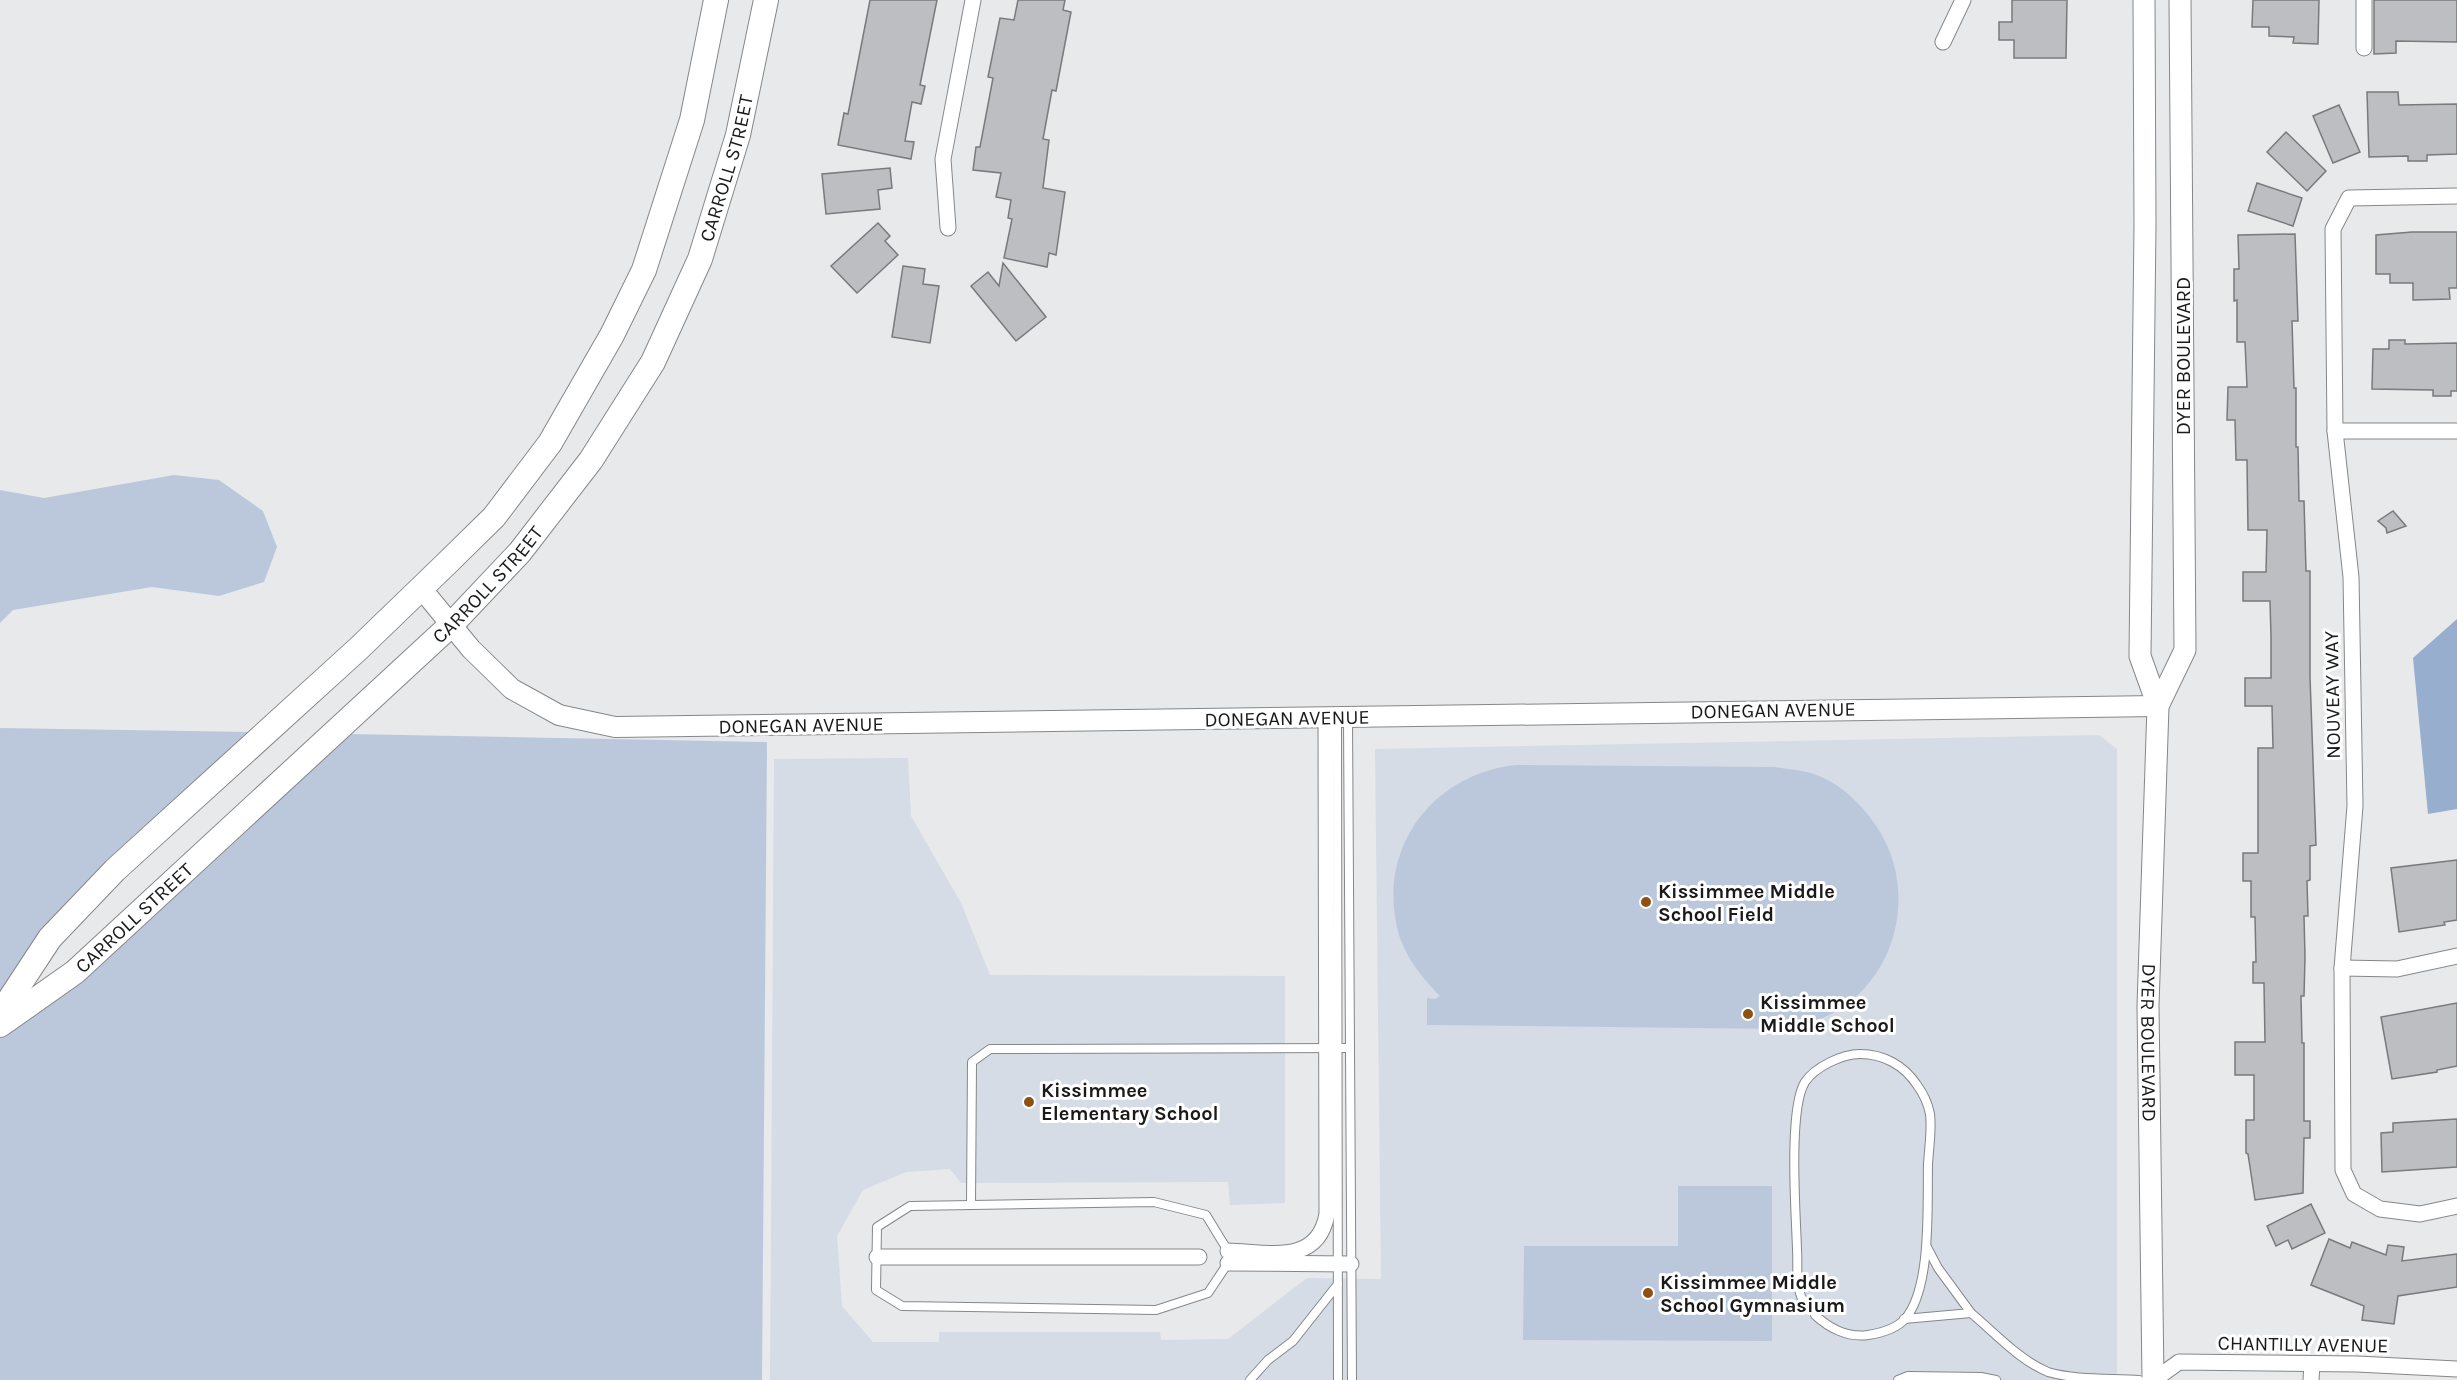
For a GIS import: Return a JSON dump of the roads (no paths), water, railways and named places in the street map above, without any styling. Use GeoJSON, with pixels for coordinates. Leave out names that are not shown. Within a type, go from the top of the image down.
{"type":"FeatureCollection","features":[{"type":"Feature","properties":{"kind":"main road"},"geometry":{"type":"LineString","coordinates":[[0,1014],[50,938],[115,870],[421,588],[494,517],[550,443],[612,335],[644,270],[692,120],[716,0]]}},
{"type":"Feature","properties":{"kind":"main road","name":"CARROLL STREET"},"geometry":{"type":"LineString","coordinates":[[0,1025],[75,972],[452,624],[520,552],[591,460],[653,362],[700,259],[738,135],[766,0]]}},
{"type":"Feature","properties":{"kind":"main road","name":"DYER BOULEVARD"},"geometry":{"type":"LineString","coordinates":[[2144,0],[2145,225],[2140,656],[2158,706],[2148,1006],[2153,1380]]}},
{"type":"Feature","properties":{"kind":"main road","name":"DYER BOULEVARD"},"geometry":{"type":"LineString","coordinates":[[2158,706],[2185,650],[2180,0]]}},
{"type":"Feature","properties":{"kind":"street"},"geometry":{"type":"LineString","coordinates":[[948,228],[943,159],[973,0]]}},
{"type":"Feature","properties":{"kind":"street"},"geometry":{"type":"LineString","coordinates":[[1943,42],[1963,0]]}},
{"type":"Feature","properties":{"kind":"street"},"geometry":{"type":"LineString","coordinates":[[2364,0],[2364,48]]}},
{"type":"Feature","properties":{"kind":"street","name":"NOUVEAY WAY"},"geometry":{"type":"LineString","coordinates":[[2457,196],[2349,198],[2332,229],[2335,430],[2351,577],[2355,806],[2342,968],[2343,1170],[2354,1194],[2380,1209],[2420,1215],[2457,1206]]}},
{"type":"Feature","properties":{"kind":"street"},"geometry":{"type":"LineString","coordinates":[[2335,430],[2457,430]]}},
{"type":"Feature","properties":{"kind":"street","name":"DONEGAN AVENUE"},"geometry":{"type":"LineString","coordinates":[[421,588],[471,649],[512,689],[559,715],[615,727],[2158,706]]}},
{"type":"Feature","properties":{"kind":"street"},"geometry":{"type":"LineString","coordinates":[[1228,1257],[1299,1252],[1314,1243],[1324,1229],[1327,1214],[1332,1048],[1337,717]]}},
{"type":"Feature","properties":{"kind":"street"},"geometry":{"type":"LineString","coordinates":[[2342,968],[2397,969],[2457,956]]}},
{"type":"Feature","properties":{"kind":"street"},"geometry":{"type":"LineString","coordinates":[[877,1257],[1199,1257]]}},
{"type":"Feature","properties":{"kind":"street"},"geometry":{"type":"LineString","coordinates":[[1228,1257],[1345,1264]]}},
{"type":"Feature","properties":{"kind":"street","name":"CHANTILLY AVENUE"},"geometry":{"type":"LineString","coordinates":[[2153,1380],[2179,1362],[2312,1364],[2397,1373],[2457,1369]]}},
{"type":"Feature","properties":{"kind":"street"},"geometry":{"type":"LineString","coordinates":[[2311,1380],[2312,1364]]}},
{"type":"Feature","properties":{"kind":"lane"},"geometry":{"type":"LineString","coordinates":[[1250,1380],[1268,1360],[1293,1341],[1338,1284],[1345,1264],[1350,1048],[1337,717]]}},
{"type":"Feature","properties":{"kind":"lane"},"geometry":{"type":"LineString","coordinates":[[1332,1048],[1352,1380]]}},
{"type":"Feature","properties":{"kind":"lane"},"geometry":{"type":"LineString","coordinates":[[971,1205],[972,1062],[990,1049],[1350,1048]]}},
{"type":"Feature","properties":{"kind":"lane"},"geometry":{"type":"LineString","coordinates":[[1804,1302],[1799,1290],[1795,1129],[1805,1083],[1818,1070],[1836,1059],[1853,1054],[1875,1054],[1891,1061],[1917,1083],[1930,1114],[1923,1274],[1916,1297],[1904,1319]]}},
{"type":"Feature","properties":{"kind":"lane"},"geometry":{"type":"LineString","coordinates":[[1154,1202],[1206,1215],[1228,1257],[1208,1293],[1156,1310],[903,1306],[876,1290],[877,1227],[910,1206],[971,1205],[1154,1202]]}},
{"type":"Feature","properties":{"kind":"lane"},"geometry":{"type":"LineString","coordinates":[[1926,1246],[1938,1268],[1971,1313],[2029,1362],[2047,1372],[2078,1378],[2139,1380]]}},
{"type":"Feature","properties":{"kind":"lane"},"geometry":{"type":"LineString","coordinates":[[1338,1284],[1338,1380]]}},
{"type":"Feature","properties":{"kind":"lane"},"geometry":{"type":"LineString","coordinates":[[1815,1315],[1827,1325],[1860,1336],[1884,1332],[1904,1319],[1971,1313]]}},
{"type":"Feature","properties":{"kind":"lane"},"geometry":{"type":"LineString","coordinates":[[1898,1380],[1908,1376],[1996,1380]]}},
{"type":"Feature","properties":{"kind":"place","name":"Kissimmee Middle School Field"},"geometry":{"type":"Point","coordinates":[1646,902]}},
{"type":"Feature","properties":{"kind":"place","name":"Kissimmee Middle School"},"geometry":{"type":"Point","coordinates":[1748,1014]}},
{"type":"Feature","properties":{"kind":"place","name":"Kissimmee Elementary School"},"geometry":{"type":"Point","coordinates":[1029,1102]}},
{"type":"Feature","properties":{"kind":"place","name":"Kissimmee Middle School Gymnasium"},"geometry":{"type":"Point","coordinates":[1648,1293]}}]}
